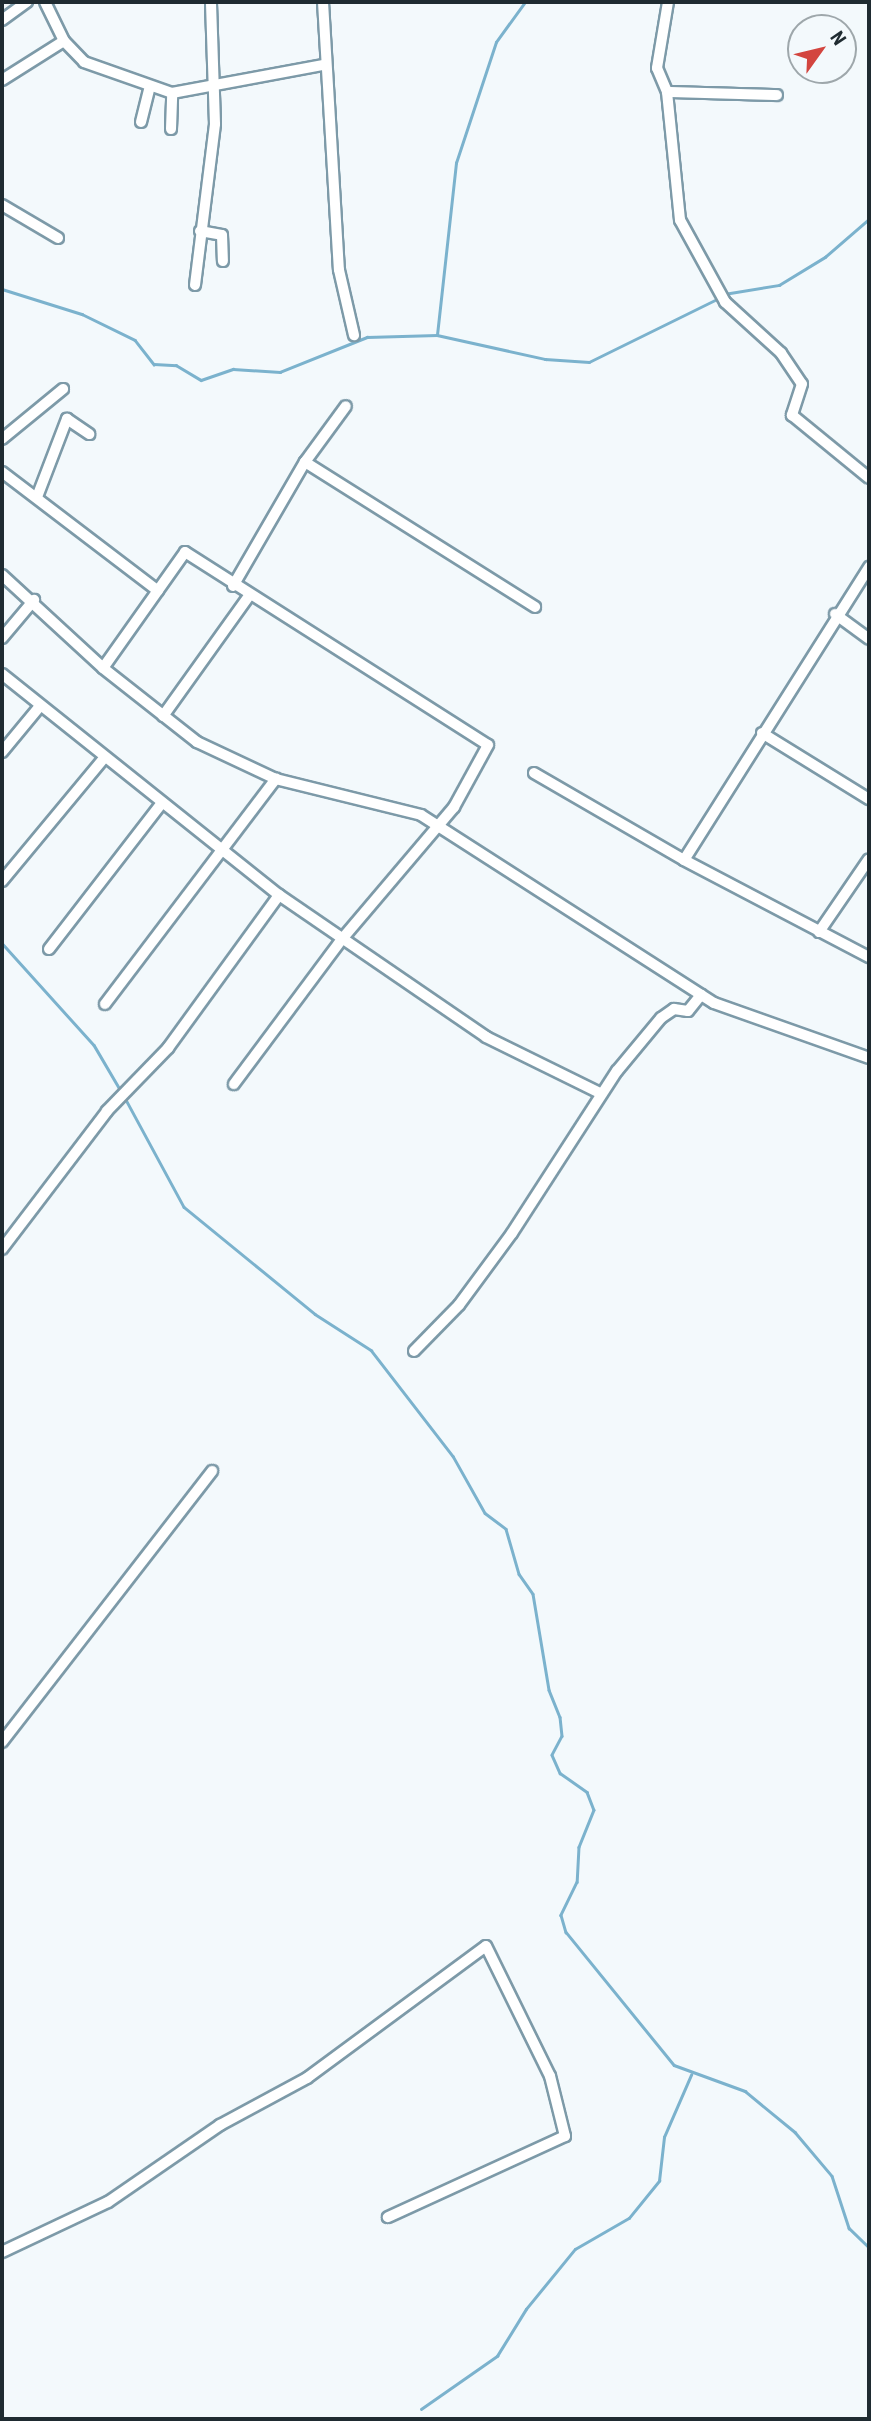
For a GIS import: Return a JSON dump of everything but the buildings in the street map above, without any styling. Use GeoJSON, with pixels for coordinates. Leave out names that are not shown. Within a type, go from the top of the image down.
{"type":"FeatureCollection","features":[{"type":"Feature","properties":{"kind":"street"},"geometry":{"type":"LineString","coordinates":[[2,20],[27,2]]}},
{"type":"Feature","properties":{"kind":"street"},"geometry":{"type":"LineString","coordinates":[[45,2],[65,41],[84,62],[150,88],[172,93],[323,65]]}},
{"type":"Feature","properties":{"kind":"street"},"geometry":{"type":"LineString","coordinates":[[195,285],[215,124],[211,86],[211,2]]}},
{"type":"Feature","properties":{"kind":"street"},"geometry":{"type":"LineString","coordinates":[[323,2],[323,65],[336,178],[339,270],[354,335]]}},
{"type":"Feature","properties":{"kind":"street"},"geometry":{"type":"LineString","coordinates":[[668,2],[657,68],[667,92],[680,220],[724,302],[781,353],[802,384],[792,415],[869,478]]}},
{"type":"Feature","properties":{"kind":"street"},"geometry":{"type":"LineString","coordinates":[[2,80],[65,41]]}},
{"type":"Feature","properties":{"kind":"street"},"geometry":{"type":"LineString","coordinates":[[141,122],[150,88]]}},
{"type":"Feature","properties":{"kind":"street"},"geometry":{"type":"LineString","coordinates":[[667,92],[777,94]]}},
{"type":"Feature","properties":{"kind":"street"},"geometry":{"type":"LineString","coordinates":[[171,128],[172,93]]}},
{"type":"Feature","properties":{"kind":"street"},"geometry":{"type":"LineString","coordinates":[[2,205],[58,238]]}},
{"type":"Feature","properties":{"kind":"street"},"geometry":{"type":"LineString","coordinates":[[200,231],[222,235],[223,261]]}},
{"type":"Feature","properties":{"kind":"street"},"geometry":{"type":"LineString","coordinates":[[2,439],[63,389]]}},
{"type":"Feature","properties":{"kind":"street"},"geometry":{"type":"LineString","coordinates":[[233,586],[305,462],[346,406]]}},
{"type":"Feature","properties":{"kind":"street"},"geometry":{"type":"LineString","coordinates":[[37,498],[67,419],[89,434]]}},
{"type":"Feature","properties":{"kind":"street"},"geometry":{"type":"LineString","coordinates":[[305,462],[535,607]]}},
{"type":"Feature","properties":{"kind":"street"},"geometry":{"type":"LineString","coordinates":[[2,472],[158,591]]}},
{"type":"Feature","properties":{"kind":"street"},"geometry":{"type":"LineString","coordinates":[[103,668],[185,552],[248,596],[488,746],[439,823],[342,939],[234,1084]]}},
{"type":"Feature","properties":{"kind":"street"},"geometry":{"type":"LineString","coordinates":[[684,860],[835,614],[869,566]]}},
{"type":"Feature","properties":{"kind":"street"},"geometry":{"type":"LineString","coordinates":[[2,575],[34,600],[103,668],[208,748],[276,779],[439,823],[701,995],[755,1020],[869,1058]]}},
{"type":"Feature","properties":{"kind":"street"},"geometry":{"type":"LineString","coordinates":[[163,716],[248,596]]}},
{"type":"Feature","properties":{"kind":"street"},"geometry":{"type":"LineString","coordinates":[[2,638],[34,600]]}},
{"type":"Feature","properties":{"kind":"street"},"geometry":{"type":"LineString","coordinates":[[835,614],[869,639]]}},
{"type":"Feature","properties":{"kind":"street"},"geometry":{"type":"LineString","coordinates":[[2,674],[104,758],[226,848],[279,895],[486,1037],[600,1093]]}},
{"type":"Feature","properties":{"kind":"street"},"geometry":{"type":"LineString","coordinates":[[2,752],[40,706]]}},
{"type":"Feature","properties":{"kind":"street"},"geometry":{"type":"LineString","coordinates":[[762,733],[869,799]]}},
{"type":"Feature","properties":{"kind":"street"},"geometry":{"type":"LineString","coordinates":[[2,881],[104,758]]}},
{"type":"Feature","properties":{"kind":"street"},"geometry":{"type":"LineString","coordinates":[[534,773],[684,860],[869,957]]}},
{"type":"Feature","properties":{"kind":"street"},"geometry":{"type":"LineString","coordinates":[[105,1004],[276,779]]}},
{"type":"Feature","properties":{"kind":"street"},"geometry":{"type":"LineString","coordinates":[[49,949],[162,803]]}},
{"type":"Feature","properties":{"kind":"street"},"geometry":{"type":"LineString","coordinates":[[819,932],[869,859]]}},
{"type":"Feature","properties":{"kind":"street"},"geometry":{"type":"LineString","coordinates":[[2,1249],[107,1111],[168,1048],[279,895]]}},
{"type":"Feature","properties":{"kind":"street"},"geometry":{"type":"LineString","coordinates":[[414,1351],[458,1305],[512,1233],[600,1093],[661,1017],[674,1009],[688,1011],[701,995]]}},
{"type":"Feature","properties":{"kind":"street"},"geometry":{"type":"LineString","coordinates":[[2,1742],[212,1471]]}},
{"type":"Feature","properties":{"kind":"street"},"geometry":{"type":"LineString","coordinates":[[2,2252],[108,2202],[220,2125],[307,2078],[486,1946],[550,2076],[565,2136],[388,2217]]}},
{"type":"Feature","properties":{"kind":"waterway"},"geometry":{"type":"LineString","coordinates":[[437,335],[456,163],[496,42],[525,2]]}},
{"type":"Feature","properties":{"kind":"waterway"},"geometry":{"type":"LineString","coordinates":[[724,294],[779,285],[825,257],[869,219]]}},
{"type":"Feature","properties":{"kind":"waterway"},"geometry":{"type":"LineString","coordinates":[[2,289],[82,314],[135,340],[154,364],[176,365],[201,380],[233,369],[280,372],[367,337],[437,335],[545,359],[589,362],[719,298]]}},
{"type":"Feature","properties":{"kind":"waterway"},"geometry":{"type":"LineString","coordinates":[[2,943],[94,1045],[121,1091]]}},
{"type":"Feature","properties":{"kind":"waterway"},"geometry":{"type":"LineString","coordinates":[[124,1096],[184,1207],[315,1314],[371,1350],[453,1456],[485,1513],[506,1529],[519,1574],[533,1594],[549,1690],[560,1717],[562,1736],[552,1755],[560,1773],[587,1792],[594,1810],[579,1847],[577,1882],[561,1915],[566,1932],[674,2065],[745,2091],[795,2132],[832,2176],[849,2228],[869,2247]]}},
{"type":"Feature","properties":{"kind":"waterway"},"geometry":{"type":"LineString","coordinates":[[421,2409],[497,2356],[526,2309],[575,2249],[629,2218],[659,2181],[664,2137],[691,2075]]}}]}
